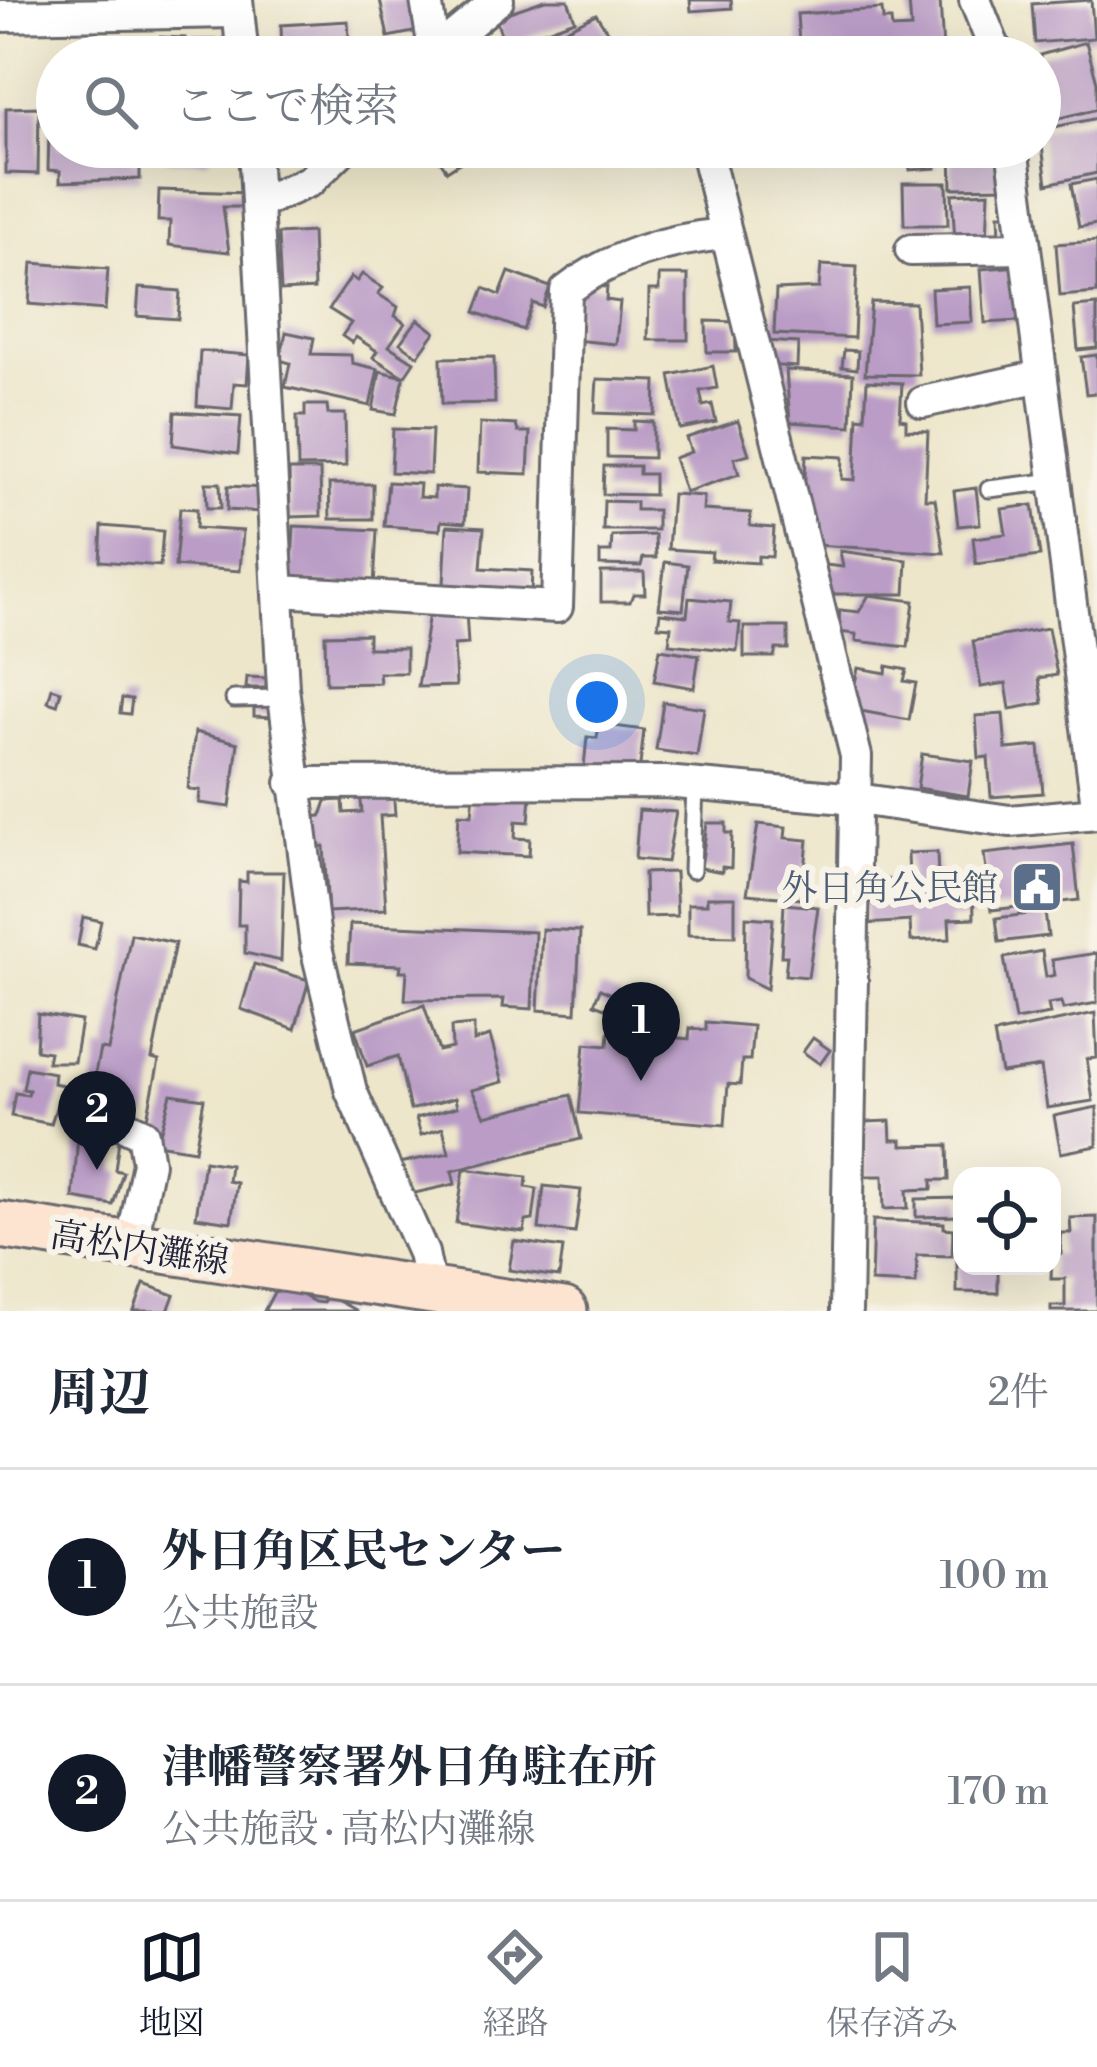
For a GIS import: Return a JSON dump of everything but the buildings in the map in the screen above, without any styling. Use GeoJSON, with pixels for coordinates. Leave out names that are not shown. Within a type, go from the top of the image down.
{"type":"FeatureCollection","features":[{"type":"Feature","properties":{"kind":"main road","name":"高松内灘線"},"geometry":{"type":"LineString","coordinates":[[0,1225],[456,1301],[564,1311]]}},
{"type":"Feature","properties":{"kind":"street"},"geometry":{"type":"LineString","coordinates":[[426,0],[430,36]]}},
{"type":"Feature","properties":{"kind":"street"},"geometry":{"type":"LineString","coordinates":[[454,36],[498,0]]}},
{"type":"Feature","properties":{"kind":"street"},"geometry":{"type":"LineString","coordinates":[[975,0],[990,36]]}},
{"type":"Feature","properties":{"kind":"street"},"geometry":{"type":"LineString","coordinates":[[0,16],[237,6],[241,36]]}},
{"type":"Feature","properties":{"kind":"street"},"geometry":{"type":"LineString","coordinates":[[257,168],[284,698],[316,947],[351,1091],[423,1253],[456,1301]]}},
{"type":"Feature","properties":{"kind":"street"},"geometry":{"type":"LineString","coordinates":[[261,202],[310,181],[323,168]]}},
{"type":"Feature","properties":{"kind":"street"},"geometry":{"type":"LineString","coordinates":[[710,168],[856,756],[846,1311]]}},
{"type":"Feature","properties":{"kind":"street"},"geometry":{"type":"LineString","coordinates":[[292,782],[695,784],[857,799],[1010,821],[1097,809],[1087,655],[1055,481],[1015,168]]}},
{"type":"Feature","properties":{"kind":"street"},"geometry":{"type":"LineString","coordinates":[[279,591],[557,607],[566,290],[593,269],[685,238],[725,234]]}},
{"type":"Feature","properties":{"kind":"street"},"geometry":{"type":"LineString","coordinates":[[911,250],[1025,248]]}},
{"type":"Feature","properties":{"kind":"street"},"geometry":{"type":"LineString","coordinates":[[923,402],[1041,376]]}},
{"type":"Feature","properties":{"kind":"street"},"geometry":{"type":"LineString","coordinates":[[130,1128],[143,1134],[148,1151],[130,1246]]}},
{"type":"Feature","properties":{"kind":"lane"},"geometry":{"type":"LineString","coordinates":[[989,489],[1055,481]]}},
{"type":"Feature","properties":{"kind":"lane"},"geometry":{"type":"LineString","coordinates":[[234,699],[284,698]]}},
{"type":"Feature","properties":{"kind":"lane"},"geometry":{"type":"LineString","coordinates":[[692,870],[695,784]]}},
{"type":"Feature","properties":{"kind":"place","name":"外日角公民館"},"geometry":{"type":"Point","coordinates":[1037,887]}},
{"type":"Feature","properties":{"kind":"place","name":"外日角区民センター"},"geometry":{"type":"Point","coordinates":[641,1081]}},
{"type":"Feature","properties":{"kind":"place","name":"津幡警察署外日角駐在所"},"geometry":{"type":"Point","coordinates":[97,1170]}}]}
